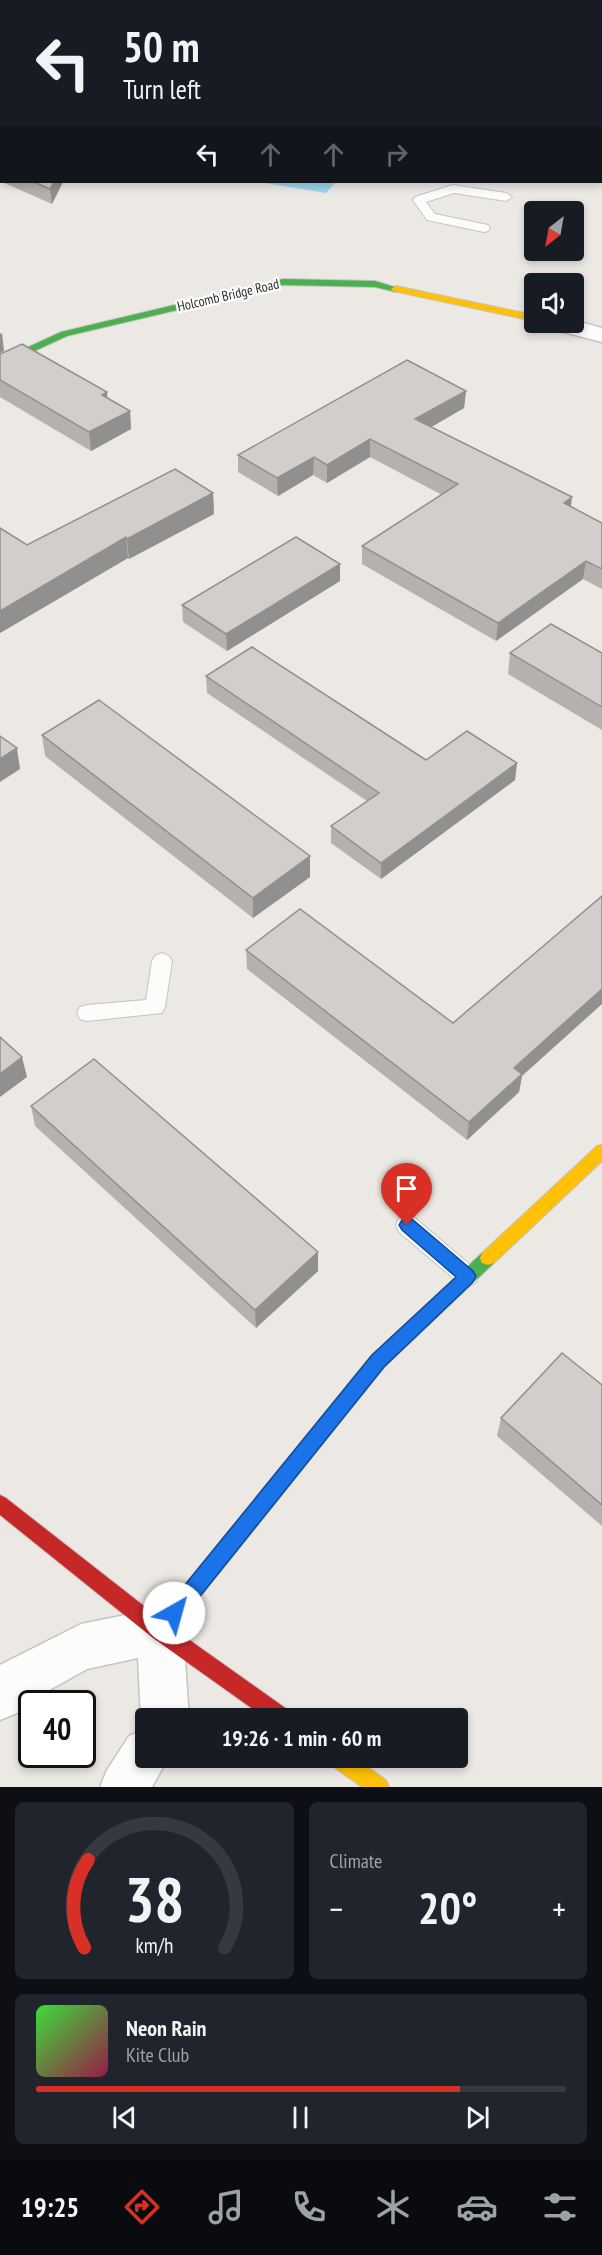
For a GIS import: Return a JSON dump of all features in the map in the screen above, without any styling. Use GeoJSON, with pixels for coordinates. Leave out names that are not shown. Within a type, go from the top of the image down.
{"type":"FeatureCollection","features":[{"type":"Feature","properties":{"kind":"street","name":"Holcomb Bridge Road"},"geometry":{"type":"LineString","coordinates":[[0,364],[64,334],[283,282],[375,284],[524,316]]}},
{"type":"Feature","properties":{"kind":"street"},"geometry":{"type":"LineString","coordinates":[[584,330],[602,335]]}},
{"type":"Feature","properties":{"kind":"street"},"geometry":{"type":"LineString","coordinates":[[0,1696],[13,1683],[81,1647],[160,1631],[378,1361],[602,1151]]}},
{"type":"Feature","properties":{"kind":"street"},"geometry":{"type":"LineString","coordinates":[[0,1504],[160,1631],[268,1708]]}},
{"type":"Feature","properties":{"kind":"street"},"geometry":{"type":"LineString","coordinates":[[160,1631],[164,1708]]}},
{"type":"Feature","properties":{"kind":"street"},"geometry":{"type":"LineString","coordinates":[[124,1787],[136,1768]]}},
{"type":"Feature","properties":{"kind":"street"},"geometry":{"type":"LineString","coordinates":[[352,1768],[379,1787]]}},
{"type":"Feature","properties":{"kind":"lane"},"geometry":{"type":"LineString","coordinates":[[484,228],[431,217],[419,200],[453,189],[506,197]]}},
{"type":"Feature","properties":{"kind":"lane"},"geometry":{"type":"LineString","coordinates":[[87,1013],[155,1007],[162,961]]}},
{"type":"Feature","properties":{"kind":"lane"},"geometry":{"type":"LineString","coordinates":[[407,1225],[467,1276]]}},
{"type":"Feature","properties":{"kind":"water"},"geometry":{"type":"Polygon","coordinates":[[[265,183],[335,183],[326,193],[265,183]]]}},
{"type":"Feature","properties":{"kind":"building"},"geometry":{"type":"Polygon","coordinates":[[[36,183],[53,183],[50,189],[36,183]]]}},
{"type":"Feature","properties":{"kind":"building"},"geometry":{"type":"Polygon","coordinates":[[[22,344],[107,392],[102,395],[130,411],[89,432],[0,380],[0,354],[22,344]]]}},
{"type":"Feature","properties":{"kind":"building"},"geometry":{"type":"Polygon","coordinates":[[[407,360],[466,391],[415,419],[572,497],[564,503],[602,523],[602,569],[586,561],[498,623],[362,546],[458,484],[370,439],[327,465],[314,457],[277,478],[238,455],[407,360]]]}},
{"type":"Feature","properties":{"kind":"building"},"geometry":{"type":"Polygon","coordinates":[[[175,469],[213,493],[127,539],[126,537],[0,611],[0,528],[27,545],[175,469]]]}},
{"type":"Feature","properties":{"kind":"building"},"geometry":{"type":"Polygon","coordinates":[[[296,537],[340,564],[226,634],[182,605],[296,537]]]}},
{"type":"Feature","properties":{"kind":"building"},"geometry":{"type":"Polygon","coordinates":[[[551,624],[602,653],[602,707],[510,653],[551,624]]]}},
{"type":"Feature","properties":{"kind":"building"},"geometry":{"type":"Polygon","coordinates":[[[252,647],[426,760],[467,731],[517,763],[381,863],[331,826],[379,793],[206,676],[252,647]]]}},
{"type":"Feature","properties":{"kind":"building"},"geometry":{"type":"Polygon","coordinates":[[[99,700],[310,856],[253,898],[42,735],[99,700]]]}},
{"type":"Feature","properties":{"kind":"building"},"geometry":{"type":"Polygon","coordinates":[[[0,736],[17,748],[0,759],[0,736]]]}},
{"type":"Feature","properties":{"kind":"building"},"geometry":{"type":"Polygon","coordinates":[[[602,896],[602,989],[514,1068],[522,1074],[469,1122],[246,950],[300,909],[453,1023],[602,896]]]}},
{"type":"Feature","properties":{"kind":"building"},"geometry":{"type":"Polygon","coordinates":[[[0,1037],[22,1057],[0,1074],[0,1037]]]}},
{"type":"Feature","properties":{"kind":"building"},"geometry":{"type":"Polygon","coordinates":[[[94,1059],[318,1252],[255,1310],[31,1106],[94,1059]]]}},
{"type":"Feature","properties":{"kind":"building"},"geometry":{"type":"Polygon","coordinates":[[[562,1353],[602,1385],[602,1505],[501,1418],[562,1353]]]}},
{"type":"Feature","properties":{"kind":"traffic: fast"},"geometry":{"type":"LineString","coordinates":[[0,364],[64,334],[283,282],[375,284],[396,289]]}},
{"type":"Feature","properties":{"kind":"traffic: fast"},"geometry":{"type":"LineString","coordinates":[[160,1631],[378,1361],[488,1258]]}},
{"type":"Feature","properties":{"kind":"traffic: slow"},"geometry":{"type":"LineString","coordinates":[[396,289],[524,316]]}},
{"type":"Feature","properties":{"kind":"traffic: slow"},"geometry":{"type":"LineString","coordinates":[[488,1258],[602,1151]]}},
{"type":"Feature","properties":{"kind":"traffic: slow"},"geometry":{"type":"LineString","coordinates":[[352,1768],[379,1787]]}},
{"type":"Feature","properties":{"kind":"traffic: jam"},"geometry":{"type":"LineString","coordinates":[[0,1504],[160,1631],[268,1708]]}},
{"type":"Feature","properties":{"kind":"route"},"geometry":{"type":"LineString","coordinates":[[174,1613],[378,1361],[467,1276],[407,1225]]}}]}
